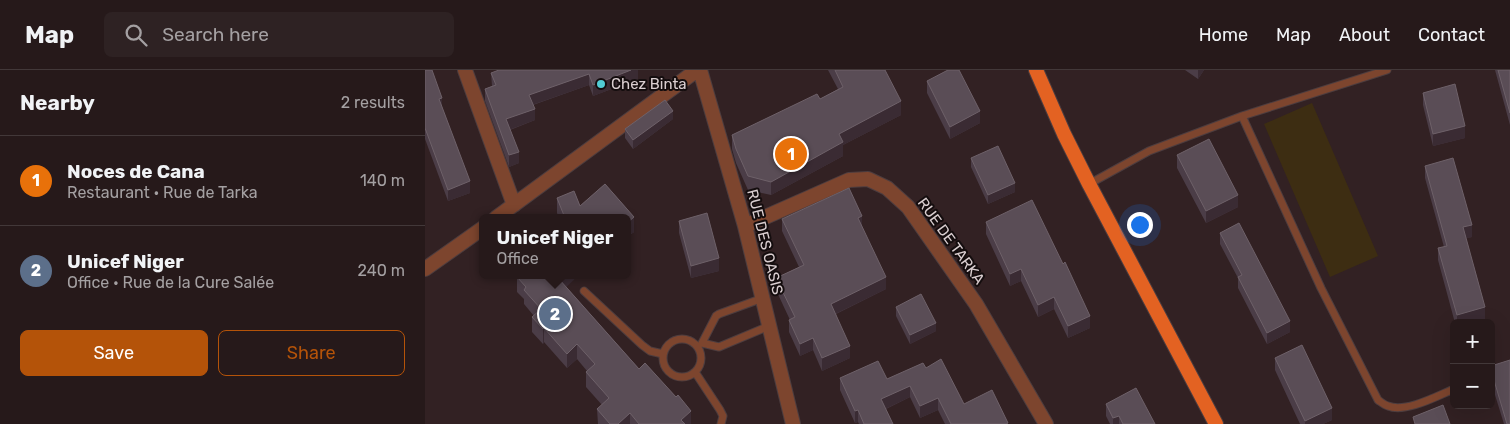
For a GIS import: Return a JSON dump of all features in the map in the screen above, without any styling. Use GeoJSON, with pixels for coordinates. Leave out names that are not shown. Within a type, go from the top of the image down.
{"type":"FeatureCollection","features":[{"type":"Feature","properties":{"kind":"highway"},"geometry":{"type":"LineString","coordinates":[[1036,70],[1064,134],[1089,184],[1216,424]]}},
{"type":"Feature","properties":{"kind":"highway"},"geometry":{"type":"LineString","coordinates":[[1207,405],[1220,424]]}},
{"type":"Feature","properties":{"kind":"street"},"geometry":{"type":"LineString","coordinates":[[465,70],[514,205]]}},
{"type":"Feature","properties":{"kind":"street"},"geometry":{"type":"LineString","coordinates":[[502,214],[699,70]]}},
{"type":"Feature","properties":{"kind":"street","name":"RUE DES OASIS"},"geometry":{"type":"LineString","coordinates":[[699,70],[745,226],[793,424]]}},
{"type":"Feature","properties":{"kind":"street","name":"RUE DE TARKA"},"geometry":{"type":"LineString","coordinates":[[745,226],[849,180],[868,180],[887,188],[908,207],[976,304],[1046,424]]}},
{"type":"Feature","properties":{"kind":"street"},"geometry":{"type":"LineString","coordinates":[[425,269],[479,231]]}},
{"type":"Feature","properties":{"kind":"lane"},"geometry":{"type":"LineString","coordinates":[[1089,184],[1149,151],[1242,116],[1387,70]]}},
{"type":"Feature","properties":{"kind":"lane"},"geometry":{"type":"LineString","coordinates":[[1242,116],[1321,288],[1377,400],[1387,406],[1397,408],[1417,404],[1450,390]]}},
{"type":"Feature","properties":{"kind":"lane"},"geometry":{"type":"LineString","coordinates":[[584,291],[642,346],[650,351],[663,354]]}},
{"type":"Feature","properties":{"kind":"lane"},"geometry":{"type":"LineString","coordinates":[[763,298],[716,316],[699,345],[700,365],[695,372],[686,377],[674,376],[665,366],[663,354],[669,344],[681,339],[699,345],[719,347],[769,326]]}},
{"type":"Feature","properties":{"kind":"lane"},"geometry":{"type":"LineString","coordinates":[[695,372],[720,410],[723,416],[721,424]]}},
{"type":"Feature","properties":{"kind":"shaded area"},"geometry":{"type":"Polygon","coordinates":[[[1312,103],[1378,256],[1330,277],[1264,124],[1312,103]]]}},
{"type":"Feature","properties":{"kind":"building"},"geometry":{"type":"Polygon","coordinates":[[[425,70],[432,70],[442,98],[439,99],[470,181],[448,190],[425,128],[425,70]]]}},
{"type":"Feature","properties":{"kind":"building"},"geometry":{"type":"Polygon","coordinates":[[[499,70],[631,70],[593,85],[589,74],[529,95],[535,109],[506,119],[519,152],[509,155],[485,89],[496,85],[491,73],[499,70]]]}},
{"type":"Feature","properties":{"kind":"building"},"geometry":{"type":"Polygon","coordinates":[[[835,70],[885,70],[901,101],[839,134],[843,142],[771,182],[748,176],[732,135],[817,94],[820,99],[843,87],[835,70]]]}},
{"type":"Feature","properties":{"kind":"building"},"geometry":{"type":"Polygon","coordinates":[[[948,70],[959,70],[980,111],[950,127],[927,81],[948,70]]]}},
{"type":"Feature","properties":{"kind":"building"},"geometry":{"type":"Polygon","coordinates":[[[1498,70],[1510,70],[1510,113],[1498,70]]]}},
{"type":"Feature","properties":{"kind":"building"},"geometry":{"type":"Polygon","coordinates":[[[1455,84],[1465,126],[1433,134],[1423,93],[1455,84]]]}},
{"type":"Feature","properties":{"kind":"building"},"geometry":{"type":"Polygon","coordinates":[[[665,100],[673,111],[633,140],[625,129],[665,100]]]}},
{"type":"Feature","properties":{"kind":"building"},"geometry":{"type":"Polygon","coordinates":[[[1209,139],[1238,195],[1206,211],[1177,155],[1209,139]]]}},
{"type":"Feature","properties":{"kind":"building"},"geometry":{"type":"Polygon","coordinates":[[[998,146],[1015,183],[988,195],[971,158],[998,146]]]}},
{"type":"Feature","properties":{"kind":"building"},"geometry":{"type":"Polygon","coordinates":[[[1453,158],[1472,225],[1463,227],[1485,307],[1457,315],[1438,248],[1447,246],[1425,166],[1453,158]]]}},
{"type":"Feature","properties":{"kind":"building"},"geometry":{"type":"Polygon","coordinates":[[[605,184],[634,217],[631,220],[631,214],[563,214],[557,198],[574,191],[580,206],[605,184]]]}},
{"type":"Feature","properties":{"kind":"building"},"geometry":{"type":"Polygon","coordinates":[[[849,188],[862,216],[858,218],[886,277],[831,304],[850,346],[822,358],[813,338],[800,344],[789,320],[795,317],[776,278],[804,265],[782,219],[849,188]]]}},
{"type":"Feature","properties":{"kind":"building"},"geometry":{"type":"Polygon","coordinates":[[[1032,200],[1063,264],[1065,262],[1090,316],[1068,326],[1054,297],[1038,305],[1021,269],[1010,274],[986,222],[1032,200]]]}},
{"type":"Feature","properties":{"kind":"building"},"geometry":{"type":"Polygon","coordinates":[[[707,213],[719,258],[691,266],[679,221],[707,213]]]}},
{"type":"Feature","properties":{"kind":"building"},"geometry":{"type":"Polygon","coordinates":[[[1239,223],[1290,321],[1267,333],[1238,277],[1242,275],[1220,233],[1239,223]]]}},
{"type":"Feature","properties":{"kind":"building"},"geometry":{"type":"Polygon","coordinates":[[[519,279],[559,279],[639,369],[645,363],[676,397],[678,395],[691,411],[681,420],[685,424],[639,424],[630,413],[618,424],[610,424],[597,409],[609,398],[586,372],[595,364],[577,344],[567,354],[532,317],[541,309],[524,290],[526,287],[519,279]]]}},
{"type":"Feature","properties":{"kind":"building"},"geometry":{"type":"Polygon","coordinates":[[[921,294],[936,323],[910,335],[896,307],[921,294]]]}},
{"type":"Feature","properties":{"kind":"building"},"geometry":{"type":"Polygon","coordinates":[[[1302,345],[1332,408],[1305,421],[1275,358],[1302,345]]]}},
{"type":"Feature","properties":{"kind":"building"},"geometry":{"type":"Polygon","coordinates":[[[941,359],[964,404],[992,390],[1008,423],[951,424],[938,398],[920,406],[910,386],[881,399],[893,424],[864,424],[858,410],[855,411],[840,378],[878,361],[887,379],[923,363],[926,368],[941,359]]]}},
{"type":"Feature","properties":{"kind":"building"},"geometry":{"type":"Polygon","coordinates":[[[1510,360],[1510,424],[1507,424],[1495,384],[1495,365],[1510,360]]]}},
{"type":"Feature","properties":{"kind":"building"},"geometry":{"type":"Polygon","coordinates":[[[1136,388],[1155,424],[1123,424],[1119,416],[1113,418],[1106,404],[1136,388]]]}},
{"type":"Feature","properties":{"kind":"building"},"geometry":{"type":"Polygon","coordinates":[[[1443,405],[1450,424],[1415,424],[1413,417],[1443,405]]]}},
{"type":"Feature","properties":{"kind":"place","name":"Chez Binta"},"geometry":{"type":"Point","coordinates":[601,84]}},
{"type":"Feature","properties":{"kind":"place","name":"Noces de Cana"},"geometry":{"type":"Point","coordinates":[791,154]}},
{"type":"Feature","properties":{"kind":"place","name":"Unicef Niger"},"geometry":{"type":"Point","coordinates":[555,314]}}]}
